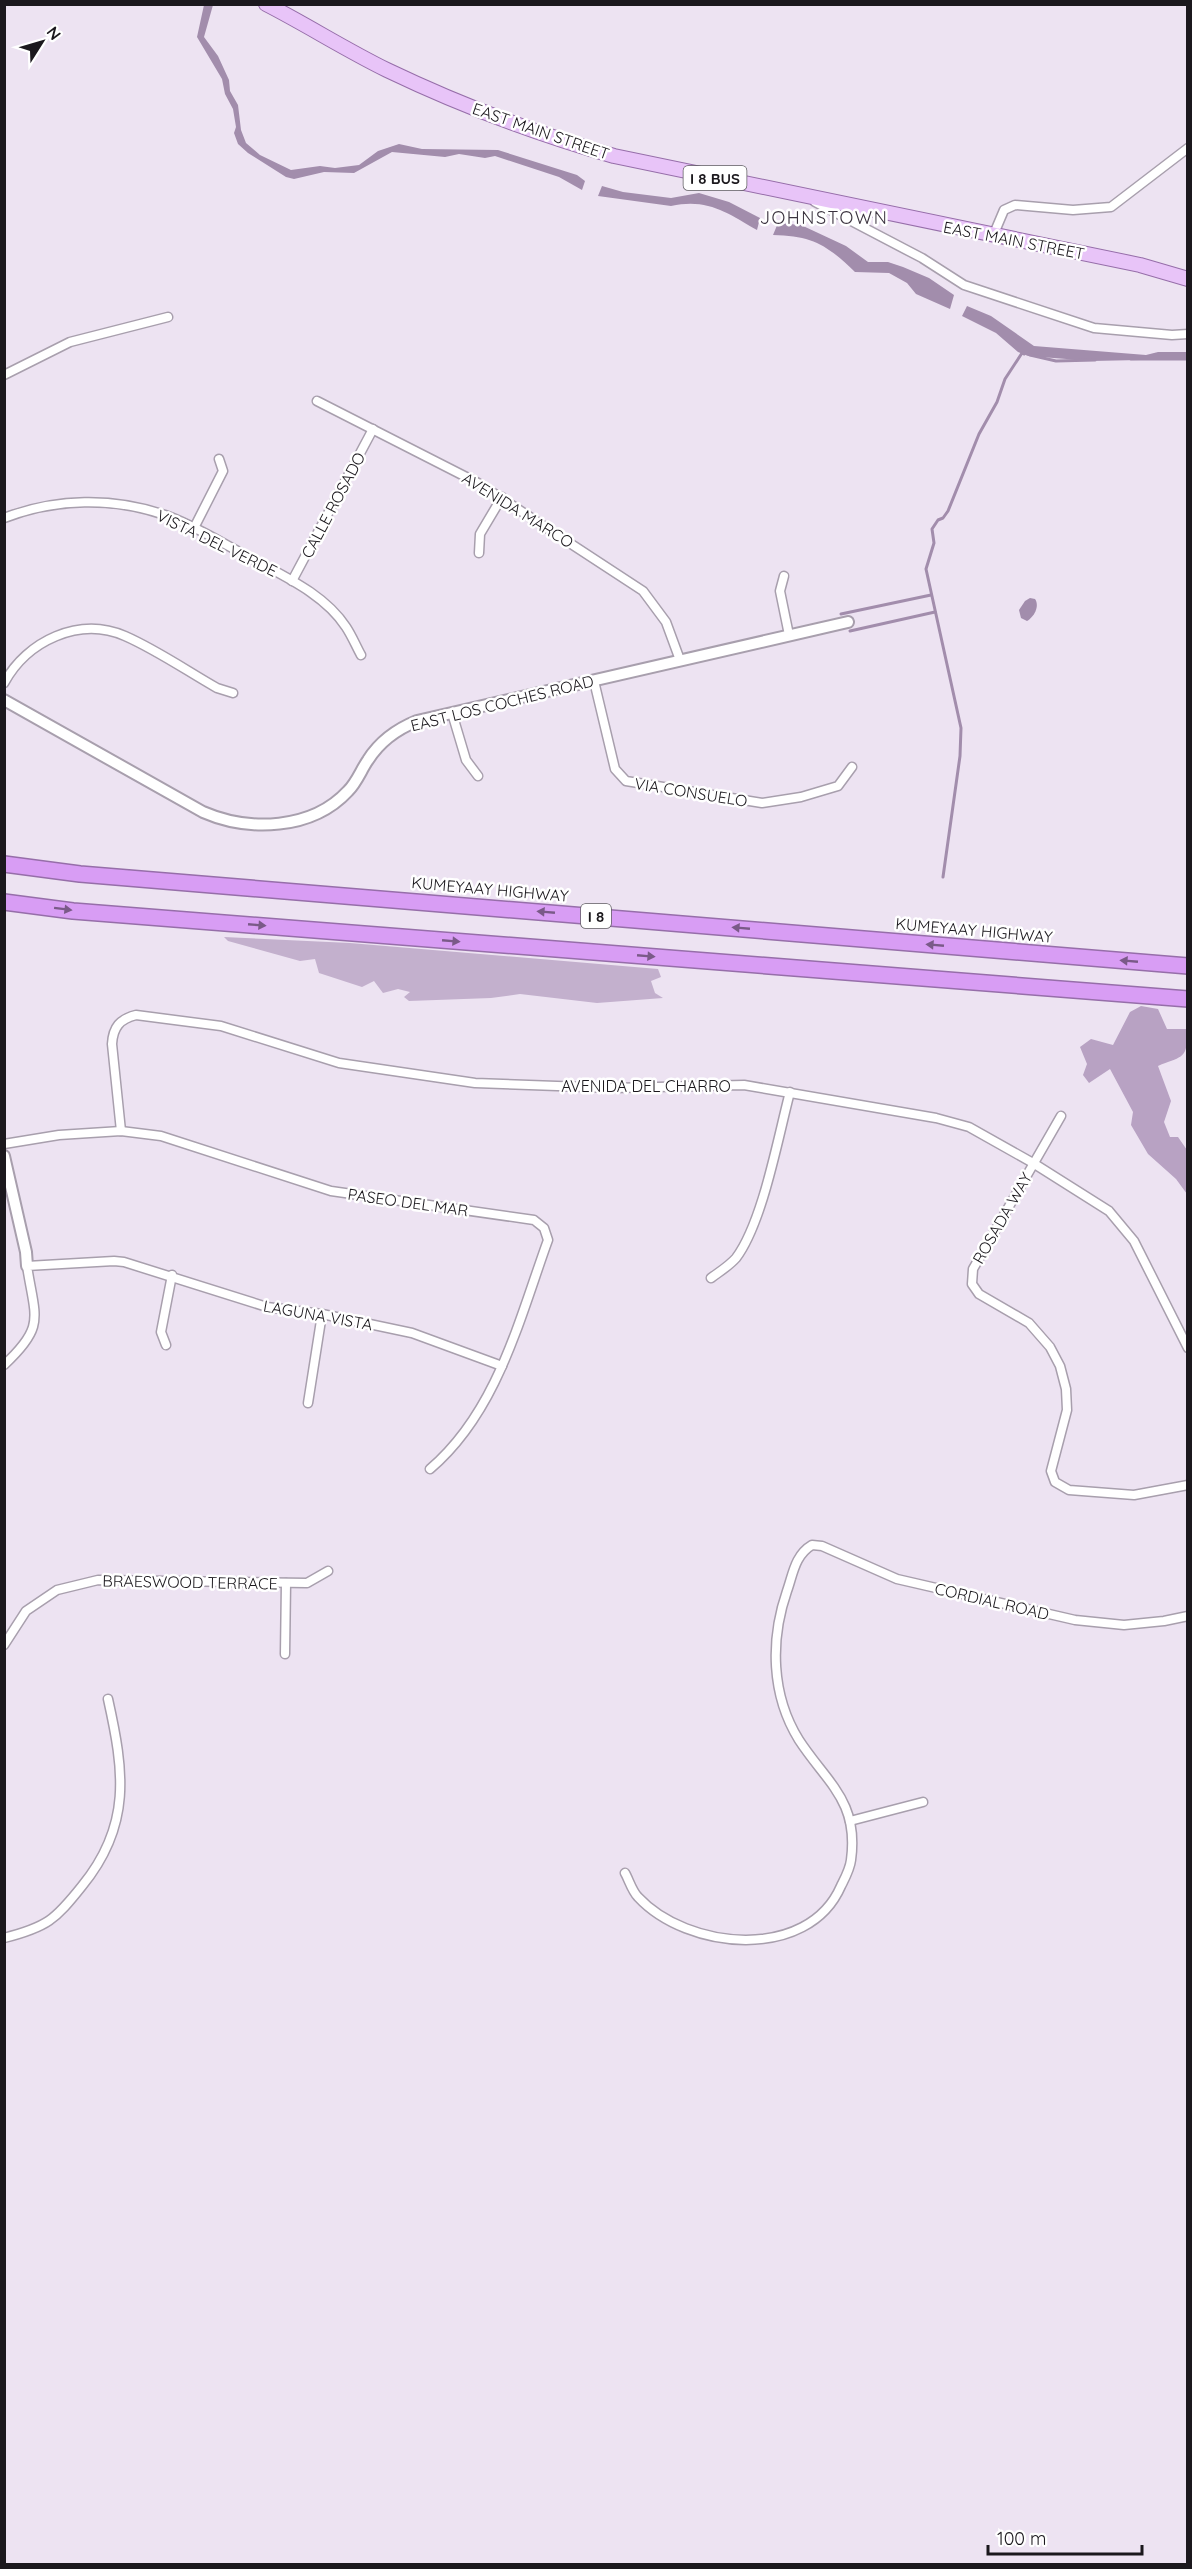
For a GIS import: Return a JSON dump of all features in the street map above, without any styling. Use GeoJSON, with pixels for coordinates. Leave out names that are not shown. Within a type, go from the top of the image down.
{"type":"FeatureCollection","features":[{"type":"Feature","properties":{"kind":"highway","name":"KUMEYAAY HIGHWAY"},"geometry":{"type":"LineString","coordinates":[[4,864],[80,874],[1188,966]]}},
{"type":"Feature","properties":{"kind":"highway","name":"I 8"},"geometry":{"type":"LineString","coordinates":[[4,902],[85,912],[1188,999]]}},
{"type":"Feature","properties":{"kind":"main road","name":"EAST MAIN STREET"},"geometry":{"type":"LineString","coordinates":[[266,4],[386,69],[453,100],[582,147],[614,156],[1140,265],[1188,279]]}},
{"type":"Feature","properties":{"kind":"street"},"geometry":{"type":"LineString","coordinates":[[993,236],[1004,210],[1015,205],[1072,210],[1111,207],[1188,148]]}},
{"type":"Feature","properties":{"kind":"street"},"geometry":{"type":"LineString","coordinates":[[804,196],[922,258],[964,285],[1094,328],[1173,335],[1188,334]]}},
{"type":"Feature","properties":{"kind":"street"},"geometry":{"type":"LineString","coordinates":[[4,375],[70,342],[168,317]]}},
{"type":"Feature","properties":{"kind":"street","name":"AVENIDA MARCO"},"geometry":{"type":"LineString","coordinates":[[317,401],[502,497],[643,591],[666,622],[680,660]]}},
{"type":"Feature","properties":{"kind":"street","name":"CALLE ROSADO"},"geometry":{"type":"LineString","coordinates":[[292,581],[373,429]]}},
{"type":"Feature","properties":{"kind":"street"},"geometry":{"type":"LineString","coordinates":[[194,528],[223,471],[219,459]]}},
{"type":"Feature","properties":{"kind":"street"},"geometry":{"type":"LineString","coordinates":[[479,553],[480,534],[502,497]]}},
{"type":"Feature","properties":{"kind":"street","name":"VISTA DEL VERDE"},"geometry":{"type":"LineString","coordinates":[[4,518],[50,504],[96,502],[167,515],[292,581],[332,610],[346,627],[361,656]]}},
{"type":"Feature","properties":{"kind":"street"},"geometry":{"type":"LineString","coordinates":[[784,576],[780,591],[789,635]]}},
{"type":"Feature","properties":{"kind":"street","name":"EAST LOS COCHES ROAD"},"geometry":{"type":"LineString","coordinates":[[4,700],[203,812],[226,820],[250,824],[297,821],[320,813],[348,792],[375,749],[390,736],[417,721],[848,622]]}},
{"type":"Feature","properties":{"kind":"street"},"geometry":{"type":"LineString","coordinates":[[4,683],[19,661],[40,644],[65,633],[89,630],[125,636],[217,688],[233,693]]}},
{"type":"Feature","properties":{"kind":"street","name":"VIA CONSUELO"},"geometry":{"type":"LineString","coordinates":[[594,681],[615,770],[626,781],[762,803],[801,797],[838,786],[852,767]]}},
{"type":"Feature","properties":{"kind":"street"},"geometry":{"type":"LineString","coordinates":[[452,713],[466,759],[478,776]]}},
{"type":"Feature","properties":{"kind":"street","name":"AVENIDA DEL CHARRO"},"geometry":{"type":"LineString","coordinates":[[121,1131],[112,1032],[127,1017],[136,1014],[221,1026],[339,1063],[475,1083],[613,1088],[744,1085],[936,1118],[969,1127],[1033,1163],[1098,1203],[1118,1221],[1140,1252],[1188,1348]]}},
{"type":"Feature","properties":{"kind":"street"},"geometry":{"type":"LineString","coordinates":[[711,1278],[735,1259],[749,1236],[762,1197],[790,1092]]}},
{"type":"Feature","properties":{"kind":"street"},"geometry":{"type":"LineString","coordinates":[[1033,1163],[1061,1116]]}},
{"type":"Feature","properties":{"kind":"street","name":"PASEO DEL MAR"},"geometry":{"type":"LineString","coordinates":[[4,1144],[59,1135],[121,1131],[161,1136],[331,1191],[534,1220],[544,1228],[548,1240],[502,1366],[478,1415],[448,1454],[430,1469]]}},
{"type":"Feature","properties":{"kind":"street"},"geometry":{"type":"LineString","coordinates":[[4,1156],[26,1252],[35,1327],[23,1348],[4,1365]]}},
{"type":"Feature","properties":{"kind":"street","name":"ROSADA WAY"},"geometry":{"type":"LineString","coordinates":[[1033,1163],[973,1269],[972,1284],[979,1294],[1029,1323],[1050,1347],[1060,1366],[1066,1389],[1067,1410],[1051,1471],[1055,1482],[1069,1490],[1134,1495],[1188,1485]]}},
{"type":"Feature","properties":{"kind":"street","name":"LAGUNA VISTA"},"geometry":{"type":"LineString","coordinates":[[27,1266],[114,1261],[172,1275],[267,1307],[322,1314],[412,1333],[502,1366]]}},
{"type":"Feature","properties":{"kind":"street"},"geometry":{"type":"LineString","coordinates":[[166,1345],[161,1332],[172,1275]]}},
{"type":"Feature","properties":{"kind":"street"},"geometry":{"type":"LineString","coordinates":[[308,1403],[322,1314]]}},
{"type":"Feature","properties":{"kind":"street","name":"CORDIAL ROAD"},"geometry":{"type":"LineString","coordinates":[[850,1821],[839,1792],[800,1741],[790,1723],[783,1706],[775,1662],[780,1612],[799,1555],[812,1545],[822,1546],[897,1579],[1075,1620],[1124,1625],[1188,1616]]}},
{"type":"Feature","properties":{"kind":"street","name":"BRAESWOOD TERRACE"},"geometry":{"type":"LineString","coordinates":[[4,1645],[26,1611],[57,1590],[98,1580],[307,1583],[328,1571]]}},
{"type":"Feature","properties":{"kind":"street"},"geometry":{"type":"LineString","coordinates":[[285,1654],[286,1583]]}},
{"type":"Feature","properties":{"kind":"street"},"geometry":{"type":"LineString","coordinates":[[4,1938],[41,1927],[60,1915],[99,1866],[115,1830],[121,1794],[119,1748],[108,1699]]}},
{"type":"Feature","properties":{"kind":"street"},"geometry":{"type":"LineString","coordinates":[[625,1873],[636,1896],[656,1912],[680,1925],[714,1937],[751,1941],[783,1937],[810,1923],[824,1912],[836,1897],[851,1863],[850,1821],[923,1802]]}},
{"type":"Feature","properties":{"kind":"shaded area"},"geometry":{"type":"Polygon","coordinates":[[[204,5],[213,5],[204,37],[218,56],[229,80],[230,91],[238,105],[241,130],[246,143],[260,155],[291,170],[320,166],[335,168],[359,165],[378,151],[399,144],[422,149],[498,150],[577,175],[585,181],[582,190],[559,177],[495,156],[485,158],[459,154],[445,157],[392,152],[354,173],[324,172],[294,179],[286,177],[238,144],[234,133],[236,127],[233,109],[225,94],[222,79],[197,37],[204,5]]]}},
{"type":"Feature","properties":{"kind":"shaded area"},"geometry":{"type":"Polygon","coordinates":[[[602,186],[623,192],[671,198],[699,193],[729,202],[760,218],[757,230],[726,213],[707,206],[684,204],[671,206],[598,196],[602,186]]]}},
{"type":"Feature","properties":{"kind":"shaded area"},"geometry":{"type":"Polygon","coordinates":[[[778,223],[801,225],[846,246],[868,262],[888,262],[929,278],[954,295],[950,309],[916,294],[907,283],[889,273],[855,272],[836,255],[818,244],[799,237],[773,235],[778,223]]]}},
{"type":"Feature","properties":{"kind":"shaded area"},"geometry":{"type":"Polygon","coordinates":[[[967,306],[991,316],[1034,346],[1146,355],[1158,352],[1187,352],[1187,359],[1092,361],[1028,356],[1018,352],[996,333],[962,316],[967,306]]]}},
{"type":"Feature","properties":{"kind":"shaded area"},"geometry":{"type":"Polygon","coordinates":[[[1030,598],[1035,599],[1037,608],[1027,621],[1021,618],[1019,610],[1030,598]]]}},
{"type":"Feature","properties":{"kind":"shaded area"},"geometry":{"type":"Polygon","coordinates":[[[224,937],[350,943],[658,969],[661,977],[651,981],[655,993],[663,998],[597,1003],[520,994],[491,998],[409,1001],[404,997],[410,992],[398,989],[383,993],[374,981],[362,987],[319,973],[315,959],[300,961],[228,941],[224,937]]]}},
{"type":"Feature","properties":{"kind":"shaded area"},"geometry":{"type":"Polygon","coordinates":[[[1141,1006],[1158,1009],[1167,1029],[1186,1029],[1187,1032],[1186,1048],[1182,1056],[1158,1066],[1171,1101],[1164,1122],[1170,1137],[1178,1137],[1187,1150],[1187,1194],[1176,1179],[1148,1154],[1131,1125],[1133,1112],[1110,1069],[1089,1083],[1083,1075],[1087,1064],[1080,1047],[1091,1039],[1113,1045],[1130,1012],[1141,1006]]]}},
{"type":"Feature","properties":{"kind":"waterway"},"geometry":{"type":"LineString","coordinates":[[943,877],[960,756],[961,728],[926,569],[934,543],[932,529],[948,511],[979,434],[997,402],[1005,379],[1022,353],[1024,354]]}},
{"type":"Feature","properties":{"kind":"waterway"},"geometry":{"type":"LineString","coordinates":[[1030,355],[1056,361],[1095,360]]}},
{"type":"Feature","properties":{"kind":"waterway"},"geometry":{"type":"LineString","coordinates":[[1131,359],[1188,359]]}},
{"type":"Feature","properties":{"kind":"waterway"},"geometry":{"type":"LineString","coordinates":[[841,614],[931,595]]}},
{"type":"Feature","properties":{"kind":"waterway"},"geometry":{"type":"LineString","coordinates":[[850,631],[935,612]]}},
{"type":"Feature","properties":{"kind":"district","name":"JOHNSTOWN"},"geometry":{"type":"Point","coordinates":[824,217]}}]}
